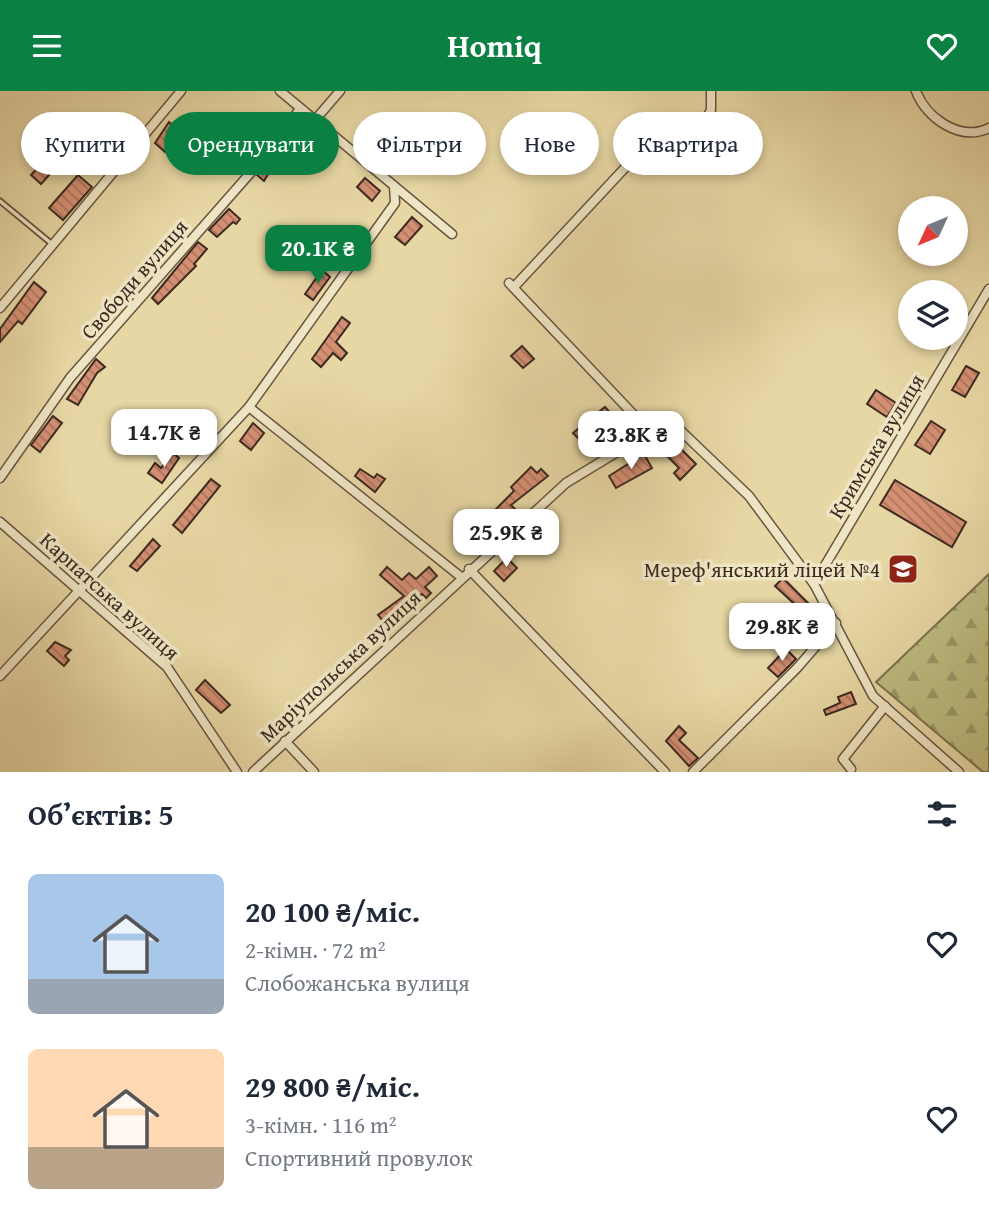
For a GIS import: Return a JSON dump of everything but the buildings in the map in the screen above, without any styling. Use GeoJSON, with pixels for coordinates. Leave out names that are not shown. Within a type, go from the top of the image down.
{"type":"FeatureCollection","features":[{"type":"Feature","properties":{"kind":"street"},"geometry":{"type":"LineString","coordinates":[[0,308],[181,91]]}},
{"type":"Feature","properties":{"kind":"street"},"geometry":{"type":"LineString","coordinates":[[280,91],[305,112]]}},
{"type":"Feature","properties":{"kind":"street"},"geometry":{"type":"LineString","coordinates":[[322,112],[340,91]]}},
{"type":"Feature","properties":{"kind":"street"},"geometry":{"type":"LineString","coordinates":[[711,91],[711,110],[696,137],[635,157],[512,285],[650,432],[668,427],[680,430],[749,496],[814,584],[873,696],[959,772]]}},
{"type":"Feature","properties":{"kind":"street"},"geometry":{"type":"LineString","coordinates":[[916,91],[921,103],[942,125],[966,130],[989,128]]}},
{"type":"Feature","properties":{"kind":"street","name":"Свободи вулиця"},"geometry":{"type":"LineString","coordinates":[[0,478],[71,378],[282,137],[300,108]]}},
{"type":"Feature","properties":{"kind":"street"},"geometry":{"type":"LineString","coordinates":[[339,140],[452,234]]}},
{"type":"Feature","properties":{"kind":"street"},"geometry":{"type":"LineString","coordinates":[[0,676],[81,592],[249,407],[395,203],[394,186]]}},
{"type":"Feature","properties":{"kind":"street","name":"Кримська вулиця"},"geometry":{"type":"LineString","coordinates":[[814,584],[989,289]]}},
{"type":"Feature","properties":{"kind":"street"},"geometry":{"type":"LineString","coordinates":[[249,407],[461,577]]}},
{"type":"Feature","properties":{"kind":"street","name":"Маріупольська вулиця"},"geometry":{"type":"LineString","coordinates":[[253,772],[469,569],[566,483],[650,432]]}},
{"type":"Feature","properties":{"kind":"street","name":"Карпатська вулиця"},"geometry":{"type":"LineString","coordinates":[[0,522],[167,667],[237,772]]}},
{"type":"Feature","properties":{"kind":"street"},"geometry":{"type":"LineString","coordinates":[[469,569],[665,772]]}},
{"type":"Feature","properties":{"kind":"street"},"geometry":{"type":"LineString","coordinates":[[693,772],[798,667],[836,623]]}},
{"type":"Feature","properties":{"kind":"street"},"geometry":{"type":"LineString","coordinates":[[851,769],[843,759],[848,748],[885,706]]}},
{"type":"Feature","properties":{"kind":"street"},"geometry":{"type":"LineString","coordinates":[[285,741],[314,772]]}},
{"type":"Feature","properties":{"kind":"lane"},"geometry":{"type":"LineString","coordinates":[[0,201],[53,246]]}},
{"type":"Feature","properties":{"kind":"green space"},"geometry":{"type":"Polygon","coordinates":[[[989,574],[989,772],[983,772],[876,682],[989,574]]]}},
{"type":"Feature","properties":{"kind":"place","name":"Мереф'янський ліцей №4"},"geometry":{"type":"Point","coordinates":[903,569]}}]}
